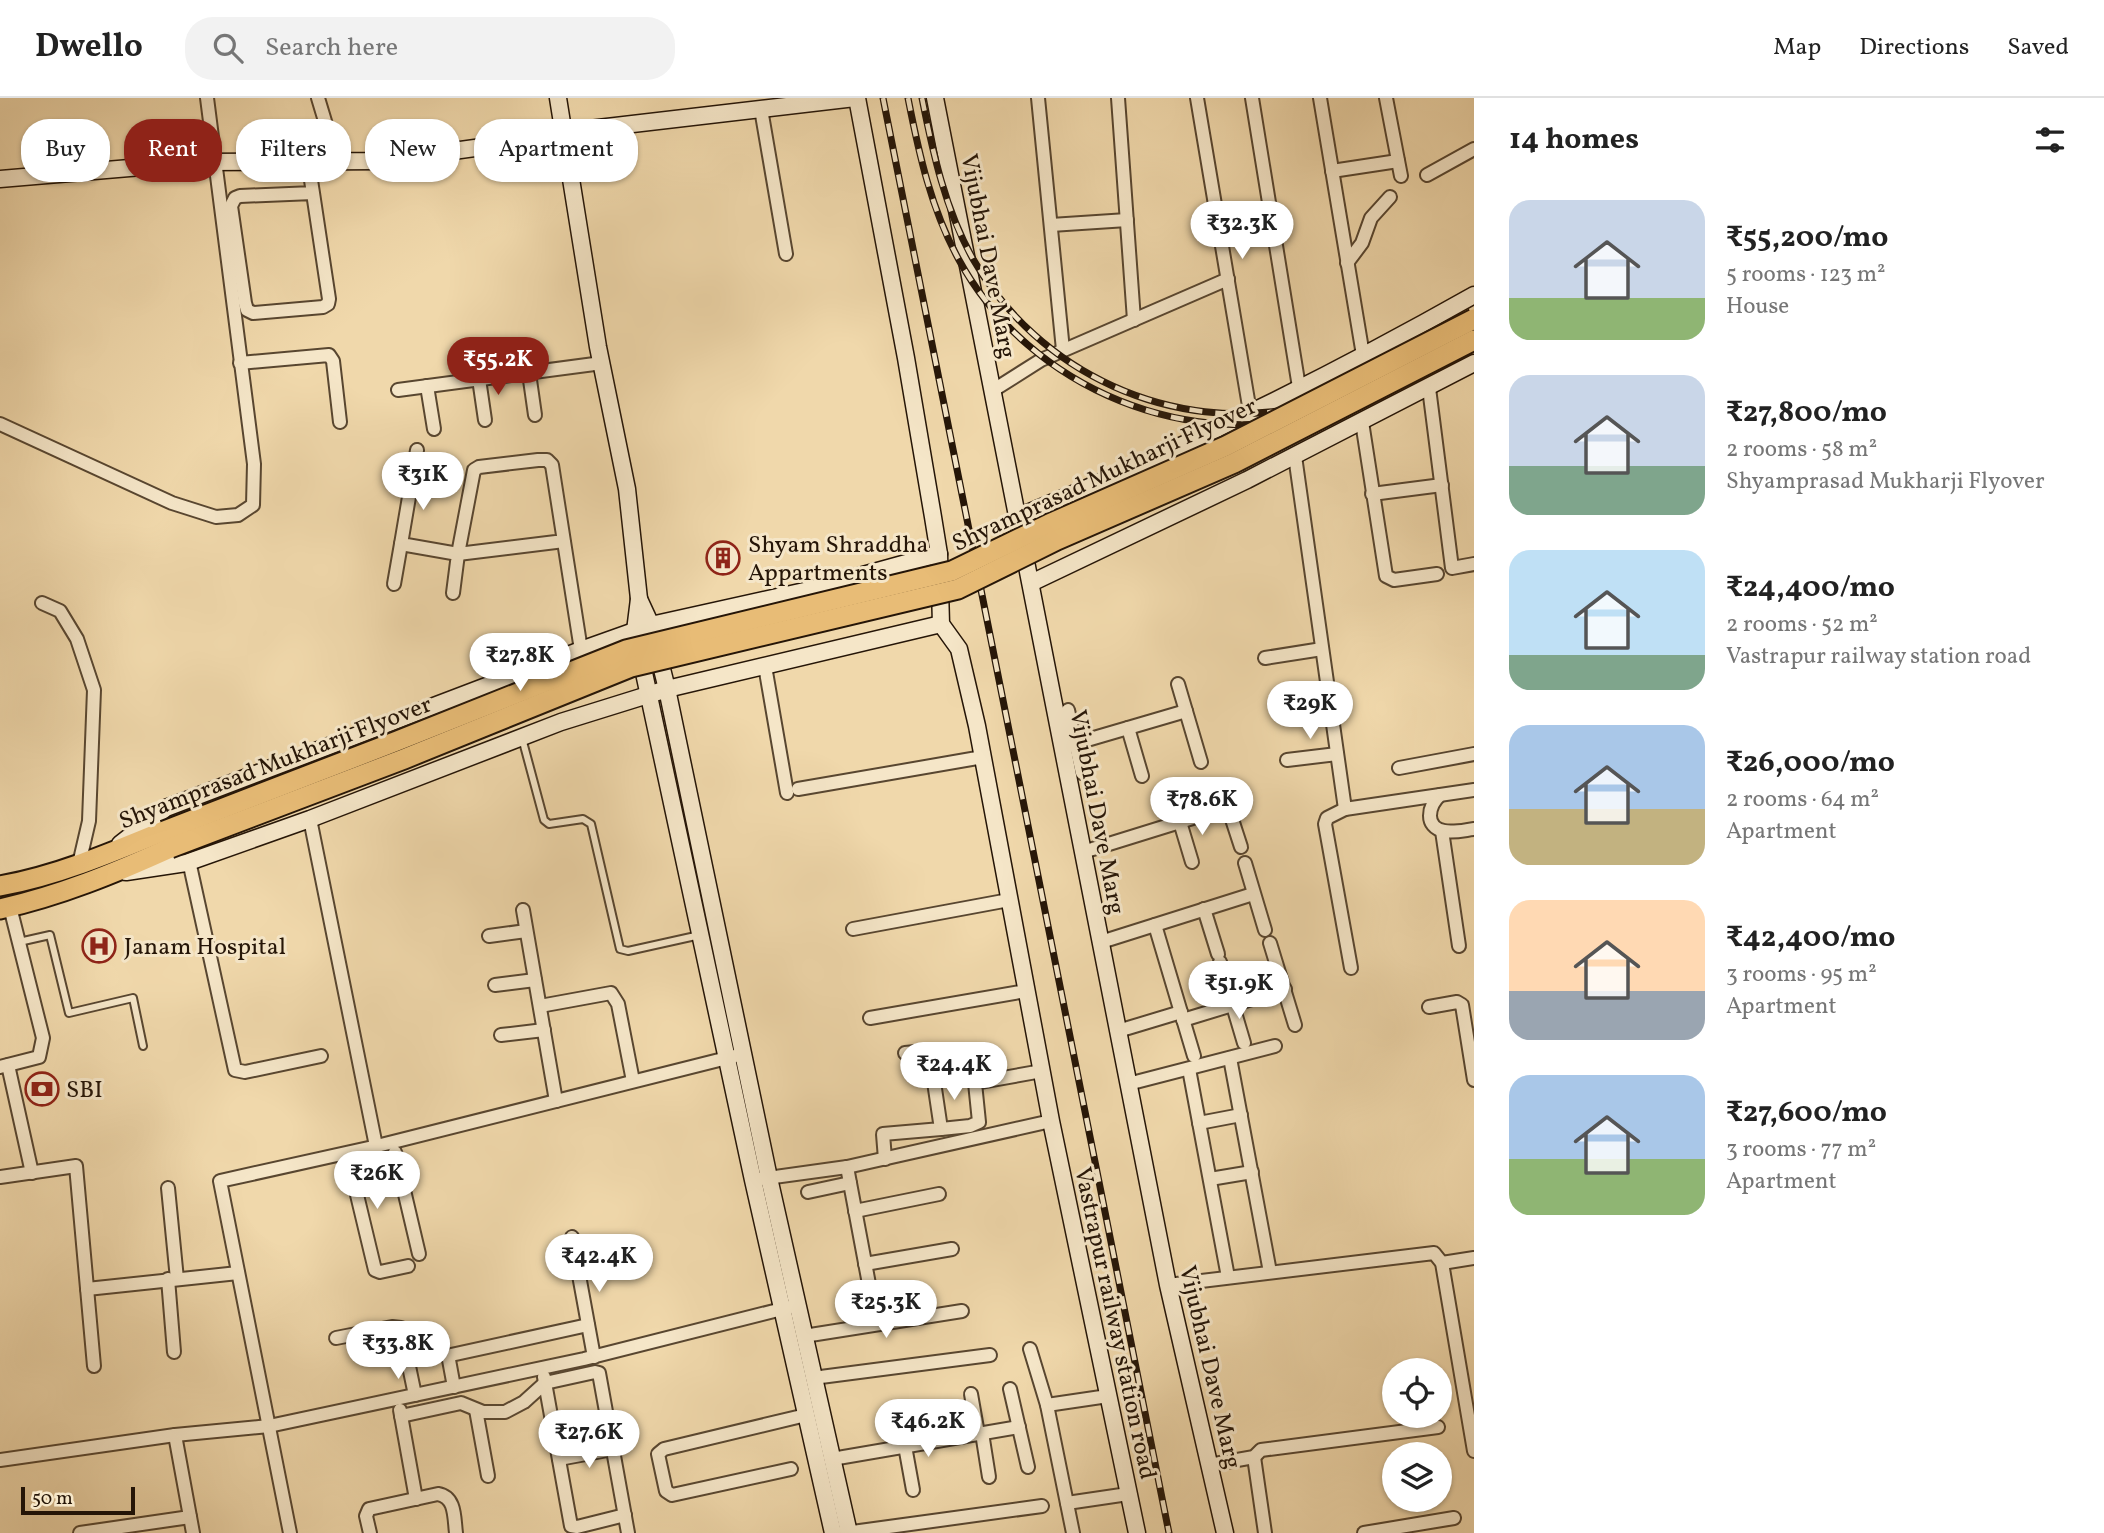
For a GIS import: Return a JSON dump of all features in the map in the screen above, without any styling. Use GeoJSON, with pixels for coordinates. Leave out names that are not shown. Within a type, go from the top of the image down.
{"type":"FeatureCollection","features":[{"type":"Feature","properties":{"kind":"main road","name":"Shyamprasad Mukharji Flyover"},"geometry":{"type":"LineString","coordinates":[[5,908],[113,874],[167,839],[397,741],[625,650],[952,571],[1049,524],[1226,446],[1474,319]]}},
{"type":"Feature","properties":{"kind":"main road","name":"Shyamprasad Mukharji Flyover"},"geometry":{"type":"LineString","coordinates":[[0,886],[167,839],[416,754],[631,667],[958,589],[1057,540],[1234,463],[1474,340]]}},
{"type":"Feature","properties":{"kind":"street"},"geometry":{"type":"LineString","coordinates":[[207,98],[209,119]]}},
{"type":"Feature","properties":{"kind":"street"},"geometry":{"type":"LineString","coordinates":[[318,98],[324,119]]}},
{"type":"Feature","properties":{"kind":"street"},"geometry":{"type":"LineString","coordinates":[[558,98],[562,119]]}},
{"type":"Feature","properties":{"kind":"street"},"geometry":{"type":"LineString","coordinates":[[113,874],[189,861],[310,819],[522,737],[667,689],[941,624],[939,554],[904,345],[856,98],[638,123]]}},
{"type":"Feature","properties":{"kind":"street","name":"Vijubhai Dave Marg"},"geometry":{"type":"LineString","coordinates":[[935,98],[1031,583],[1069,745],[1083,852],[1168,1285],[1225,1533]]}},
{"type":"Feature","properties":{"kind":"street"},"geometry":{"type":"LineString","coordinates":[[1038,98],[1063,350]]}},
{"type":"Feature","properties":{"kind":"street"},"geometry":{"type":"LineString","coordinates":[[1118,98],[1134,320]]}},
{"type":"Feature","properties":{"kind":"street"},"geometry":{"type":"LineString","coordinates":[[1198,98],[1250,412]]}},
{"type":"Feature","properties":{"kind":"street"},"geometry":{"type":"LineString","coordinates":[[1252,98],[1300,387]]}},
{"type":"Feature","properties":{"kind":"street"},"geometry":{"type":"LineString","coordinates":[[1320,98],[1363,355]]}},
{"type":"Feature","properties":{"kind":"street"},"geometry":{"type":"LineString","coordinates":[[1387,98],[1401,176]]}},
{"type":"Feature","properties":{"kind":"street"},"geometry":{"type":"LineString","coordinates":[[761,109],[786,254]]}},
{"type":"Feature","properties":{"kind":"street"},"geometry":{"type":"LineString","coordinates":[[351,161],[381,161],[474,148]]}},
{"type":"Feature","properties":{"kind":"street"},"geometry":{"type":"LineString","coordinates":[[1427,175],[1474,149]]}},
{"type":"Feature","properties":{"kind":"street"},"geometry":{"type":"LineString","coordinates":[[1332,171],[1398,161]]}},
{"type":"Feature","properties":{"kind":"street"},"geometry":{"type":"LineString","coordinates":[[0,175],[124,167]]}},
{"type":"Feature","properties":{"kind":"street"},"geometry":{"type":"LineString","coordinates":[[0,424],[172,503],[216,517],[238,515],[253,505],[253,477],[217,182]]}},
{"type":"Feature","properties":{"kind":"street"},"geometry":{"type":"LineString","coordinates":[[311,182],[313,192],[328,304],[323,307],[253,313],[247,310],[232,205],[235,198],[313,192]]}},
{"type":"Feature","properties":{"kind":"street"},"geometry":{"type":"LineString","coordinates":[[572,182],[602,363],[627,489],[639,599],[635,631],[702,934],[735,1056]]}},
{"type":"Feature","properties":{"kind":"street"},"geometry":{"type":"LineString","coordinates":[[1347,263],[1362,243],[1371,218],[1390,197]]}},
{"type":"Feature","properties":{"kind":"street"},"geometry":{"type":"LineString","coordinates":[[1051,225],[1126,219]]}},
{"type":"Feature","properties":{"kind":"street"},"geometry":{"type":"LineString","coordinates":[[992,391],[1041,360],[1228,279]]}},
{"type":"Feature","properties":{"kind":"street"},"geometry":{"type":"LineString","coordinates":[[1018,517],[1211,433],[1474,295]]}},
{"type":"Feature","properties":{"kind":"street"},"geometry":{"type":"LineString","coordinates":[[240,362],[329,355],[333,361],[340,422]]}},
{"type":"Feature","properties":{"kind":"street"},"geometry":{"type":"LineString","coordinates":[[398,390],[602,363]]}},
{"type":"Feature","properties":{"kind":"street"},"geometry":{"type":"LineString","coordinates":[[1031,583],[1295,456],[1474,363]]}},
{"type":"Feature","properties":{"kind":"street"},"geometry":{"type":"LineString","coordinates":[[529,373],[535,415]]}},
{"type":"Feature","properties":{"kind":"street"},"geometry":{"type":"LineString","coordinates":[[479,379],[485,420]]}},
{"type":"Feature","properties":{"kind":"street"},"geometry":{"type":"LineString","coordinates":[[427,386],[434,429]]}},
{"type":"Feature","properties":{"kind":"street"},"geometry":{"type":"LineString","coordinates":[[1429,388],[1452,568],[1474,564]]}},
{"type":"Feature","properties":{"kind":"street"},"geometry":{"type":"LineString","coordinates":[[1362,422],[1386,576],[1394,580],[1437,574]]}},
{"type":"Feature","properties":{"kind":"street"},"geometry":{"type":"LineString","coordinates":[[394,584],[418,450]]}},
{"type":"Feature","properties":{"kind":"street"},"geometry":{"type":"LineString","coordinates":[[1295,456],[1345,809]]}},
{"type":"Feature","properties":{"kind":"street"},"geometry":{"type":"LineString","coordinates":[[453,593],[474,470],[502,464],[547,460],[552,465],[581,650]]}},
{"type":"Feature","properties":{"kind":"street"},"geometry":{"type":"LineString","coordinates":[[1372,494],[1442,485]]}},
{"type":"Feature","properties":{"kind":"street"},"geometry":{"type":"LineString","coordinates":[[401,544],[458,554],[564,541]]}},
{"type":"Feature","properties":{"kind":"street"},"geometry":{"type":"LineString","coordinates":[[107,855],[166,808],[581,650],[651,625],[809,590],[939,554]]}},
{"type":"Feature","properties":{"kind":"street"},"geometry":{"type":"LineString","coordinates":[[639,599],[651,625],[667,689],[735,1056],[789,1307],[806,1415],[833,1533]]}},
{"type":"Feature","properties":{"kind":"street"},"geometry":{"type":"LineString","coordinates":[[41,603],[60,611],[77,639],[94,690],[89,821],[79,864]]}},
{"type":"Feature","properties":{"kind":"street","name":"Vastrapur railway station road"},"geometry":{"type":"LineString","coordinates":[[941,624],[960,649],[983,757],[1051,1121],[1137,1533]]}},
{"type":"Feature","properties":{"kind":"street"},"geometry":{"type":"LineString","coordinates":[[1265,658],[1322,649]]}},
{"type":"Feature","properties":{"kind":"street"},"geometry":{"type":"LineString","coordinates":[[765,666],[793,791],[983,757]]}},
{"type":"Feature","properties":{"kind":"street"},"geometry":{"type":"LineString","coordinates":[[1178,684],[1201,762]]}},
{"type":"Feature","properties":{"kind":"street"},"geometry":{"type":"LineString","coordinates":[[1068,710],[1069,745],[1082,773]]}},
{"type":"Feature","properties":{"kind":"street"},"geometry":{"type":"LineString","coordinates":[[1069,745],[1186,711]]}},
{"type":"Feature","properties":{"kind":"street"},"geometry":{"type":"LineString","coordinates":[[1128,728],[1142,776]]}},
{"type":"Feature","properties":{"kind":"street"},"geometry":{"type":"LineString","coordinates":[[1287,760],[1337,754]]}},
{"type":"Feature","properties":{"kind":"street"},"geometry":{"type":"LineString","coordinates":[[1399,768],[1473,755],[1474,769]]}},
{"type":"Feature","properties":{"kind":"street"},"geometry":{"type":"LineString","coordinates":[[1221,785],[1241,847]]}},
{"type":"Feature","properties":{"kind":"street"},"geometry":{"type":"LineString","coordinates":[[1351,968],[1325,824],[1327,818],[1345,809],[1474,790]]}},
{"type":"Feature","properties":{"kind":"street"},"geometry":{"type":"LineString","coordinates":[[1440,795],[1429,809],[1430,819],[1442,831],[1460,946]]}},
{"type":"Feature","properties":{"kind":"street"},"geometry":{"type":"LineString","coordinates":[[1083,852],[1228,807]]}},
{"type":"Feature","properties":{"kind":"street"},"geometry":{"type":"LineString","coordinates":[[310,819],[376,1146]]}},
{"type":"Feature","properties":{"kind":"street"},"geometry":{"type":"LineString","coordinates":[[1180,822],[1192,862]]}},
{"type":"Feature","properties":{"kind":"street"},"geometry":{"type":"LineString","coordinates":[[1442,831],[1474,829]]}},
{"type":"Feature","properties":{"kind":"street"},"geometry":{"type":"LineString","coordinates":[[189,861],[235,1070],[245,1072],[321,1056]]}},
{"type":"Feature","properties":{"kind":"street"},"geometry":{"type":"LineString","coordinates":[[1245,863],[1265,930]]}},
{"type":"Feature","properties":{"kind":"street"},"geometry":{"type":"LineString","coordinates":[[1101,942],[1253,894]]}},
{"type":"Feature","properties":{"kind":"street"},"geometry":{"type":"LineString","coordinates":[[853,929],[1009,900]]}},
{"type":"Feature","properties":{"kind":"street"},"geometry":{"type":"LineString","coordinates":[[5,908],[19,942],[43,1038],[39,1057],[4,1066],[32,1173]]}},
{"type":"Feature","properties":{"kind":"street"},"geometry":{"type":"LineString","coordinates":[[1204,909],[1244,1043]]}},
{"type":"Feature","properties":{"kind":"street"},"geometry":{"type":"LineString","coordinates":[[523,910],[556,1101]]}},
{"type":"Feature","properties":{"kind":"street"},"geometry":{"type":"LineString","coordinates":[[1155,925],[1182,1016],[1192,1063],[1199,1123],[1228,1277]]}},
{"type":"Feature","properties":{"kind":"street"},"geometry":{"type":"LineString","coordinates":[[489,936],[526,931]]}},
{"type":"Feature","properties":{"kind":"street"},"geometry":{"type":"LineString","coordinates":[[1270,943],[1296,1025]]}},
{"type":"Feature","properties":{"kind":"street"},"geometry":{"type":"LineString","coordinates":[[495,985],[535,979]]}},
{"type":"Feature","properties":{"kind":"street"},"geometry":{"type":"LineString","coordinates":[[1118,1031],[1232,1005],[1284,989]]}},
{"type":"Feature","properties":{"kind":"street"},"geometry":{"type":"LineString","coordinates":[[870,1018],[1026,991]]}},
{"type":"Feature","properties":{"kind":"street"},"geometry":{"type":"LineString","coordinates":[[540,1006],[611,993],[618,1004],[634,1082]]}},
{"type":"Feature","properties":{"kind":"street"},"geometry":{"type":"LineString","coordinates":[[1429,1006],[1460,1003],[1464,1009],[1474,1080]]}},
{"type":"Feature","properties":{"kind":"street"},"geometry":{"type":"LineString","coordinates":[[501,1035],[544,1030]]}},
{"type":"Feature","properties":{"kind":"street"},"geometry":{"type":"LineString","coordinates":[[1128,1084],[1192,1063],[1230,1058],[1275,1046]]}},
{"type":"Feature","properties":{"kind":"street"},"geometry":{"type":"LineString","coordinates":[[905,1053],[926,1051],[930,1055],[941,1129]]}},
{"type":"Feature","properties":{"kind":"street"},"geometry":{"type":"LineString","coordinates":[[290,1533],[220,1181],[393,1142],[735,1056]]}},
{"type":"Feature","properties":{"kind":"street"},"geometry":{"type":"LineString","coordinates":[[885,1159],[883,1134],[970,1126],[979,1122],[971,1056]]}},
{"type":"Feature","properties":{"kind":"street"},"geometry":{"type":"LineString","coordinates":[[1230,1058],[1270,1272]]}},
{"type":"Feature","properties":{"kind":"street"},"geometry":{"type":"LineString","coordinates":[[975,1083],[1042,1071]]}},
{"type":"Feature","properties":{"kind":"street"},"geometry":{"type":"LineString","coordinates":[[1199,1123],[1241,1115]]}},
{"type":"Feature","properties":{"kind":"street"},"geometry":{"type":"LineString","coordinates":[[761,1179],[847,1167],[1051,1121]]}},
{"type":"Feature","properties":{"kind":"street"},"geometry":{"type":"LineString","coordinates":[[393,1142],[419,1254]]}},
{"type":"Feature","properties":{"kind":"street"},"geometry":{"type":"LineString","coordinates":[[397,1157],[354,1169],[352,1174],[374,1270],[380,1272],[408,1266]]}},
{"type":"Feature","properties":{"kind":"street"},"geometry":{"type":"LineString","coordinates":[[0,1177],[76,1166],[94,1366]]}},
{"type":"Feature","properties":{"kind":"street"},"geometry":{"type":"LineString","coordinates":[[847,1167],[869,1283]]}},
{"type":"Feature","properties":{"kind":"street"},"geometry":{"type":"LineString","coordinates":[[1210,1179],[1252,1172]]}},
{"type":"Feature","properties":{"kind":"street"},"geometry":{"type":"LineString","coordinates":[[808,1192],[850,1183]]}},
{"type":"Feature","properties":{"kind":"street"},"geometry":{"type":"LineString","coordinates":[[168,1188],[174,1352]]}},
{"type":"Feature","properties":{"kind":"street"},"geometry":{"type":"LineString","coordinates":[[855,1211],[939,1194]]}},
{"type":"Feature","properties":{"kind":"street"},"geometry":{"type":"LineString","coordinates":[[572,1237],[594,1357]]}},
{"type":"Feature","properties":{"kind":"street"},"geometry":{"type":"LineString","coordinates":[[865,1264],[951,1248]]}},
{"type":"Feature","properties":{"kind":"street"},"geometry":{"type":"LineString","coordinates":[[1168,1285],[1428,1252],[1437,1255],[1442,1263],[1474,1451]]}},
{"type":"Feature","properties":{"kind":"street"},"geometry":{"type":"LineString","coordinates":[[1442,1263],[1474,1258]]}},
{"type":"Feature","properties":{"kind":"street"},"geometry":{"type":"LineString","coordinates":[[88,1289],[238,1273]]}},
{"type":"Feature","properties":{"kind":"street"},"geometry":{"type":"LineString","coordinates":[[789,1307],[804,1336],[847,1533],[914,1528],[1042,1506]]}},
{"type":"Feature","properties":{"kind":"street"},"geometry":{"type":"LineString","coordinates":[[0,1460],[176,1435],[269,1426],[594,1357],[789,1307]]}},
{"type":"Feature","properties":{"kind":"street"},"geometry":{"type":"LineString","coordinates":[[804,1336],[962,1311]]}},
{"type":"Feature","properties":{"kind":"street"},"geometry":{"type":"LineString","coordinates":[[461,1403],[449,1360],[451,1355],[588,1325]]}},
{"type":"Feature","properties":{"kind":"street"},"geometry":{"type":"LineString","coordinates":[[336,1338],[392,1327],[401,1328],[415,1395]]}},
{"type":"Feature","properties":{"kind":"street"},"geometry":{"type":"LineString","coordinates":[[1030,1349],[1047,1405],[1073,1533]]}},
{"type":"Feature","properties":{"kind":"street"},"geometry":{"type":"LineString","coordinates":[[813,1378],[990,1355]]}},
{"type":"Feature","properties":{"kind":"street"},"geometry":{"type":"LineString","coordinates":[[543,1368],[571,1526],[625,1516]]}},
{"type":"Feature","properties":{"kind":"street"},"geometry":{"type":"LineString","coordinates":[[401,1416],[461,1403],[476,1410],[505,1412],[524,1402],[545,1383],[599,1373],[628,1533]]}},
{"type":"Feature","properties":{"kind":"street"},"geometry":{"type":"LineString","coordinates":[[1010,1389],[1028,1467]]}},
{"type":"Feature","properties":{"kind":"street"},"geometry":{"type":"LineString","coordinates":[[971,1394],[989,1477]]}},
{"type":"Feature","properties":{"kind":"street"},"geometry":{"type":"LineString","coordinates":[[1047,1405],[1108,1396]]}},
{"type":"Feature","properties":{"kind":"street"},"geometry":{"type":"LineString","coordinates":[[398,1398],[416,1499]]}},
{"type":"Feature","properties":{"kind":"street"},"geometry":{"type":"LineString","coordinates":[[476,1410],[488,1476]]}},
{"type":"Feature","properties":{"kind":"street"},"geometry":{"type":"LineString","coordinates":[[791,1469],[673,1495],[666,1491],[658,1454],[664,1449],[806,1415]]}},
{"type":"Feature","properties":{"kind":"street"},"geometry":{"type":"LineString","coordinates":[[832,1458],[1019,1427]]}},
{"type":"Feature","properties":{"kind":"street"},"geometry":{"type":"LineString","coordinates":[[1209,1465],[1254,1457],[1262,1450],[1430,1428]]}},
{"type":"Feature","properties":{"kind":"street"},"geometry":{"type":"LineString","coordinates":[[176,1435],[193,1533]]}},
{"type":"Feature","properties":{"kind":"street"},"geometry":{"type":"LineString","coordinates":[[905,1446],[913,1490]]}},
{"type":"Feature","properties":{"kind":"street"},"geometry":{"type":"LineString","coordinates":[[559,1459],[613,1448]]}},
{"type":"Feature","properties":{"kind":"street"},"geometry":{"type":"LineString","coordinates":[[1254,1457],[1265,1533]]}},
{"type":"Feature","properties":{"kind":"street"},"geometry":{"type":"LineString","coordinates":[[370,1533],[366,1516],[369,1509],[438,1494],[452,1502],[456,1533]]}},
{"type":"Feature","properties":{"kind":"street"},"geometry":{"type":"LineString","coordinates":[[1067,1503],[1129,1494]]}},
{"type":"Feature","properties":{"kind":"street"},"geometry":{"type":"LineString","coordinates":[[80,1533],[190,1517]]}},
{"type":"Feature","properties":{"kind":"street"},"geometry":{"type":"LineString","coordinates":[[1364,1533],[1454,1518]]}},
{"type":"Feature","properties":{"kind":"lane"},"geometry":{"type":"LineString","coordinates":[[522,737],[544,820],[554,825],[583,819],[591,824],[620,949],[628,951],[702,934]]}},
{"type":"Feature","properties":{"kind":"lane"},"geometry":{"type":"LineString","coordinates":[[19,942],[50,936],[69,1013],[134,998],[144,1046]]}},
{"type":"Feature","properties":{"kind":"railway"},"geometry":{"type":"LineString","coordinates":[[883,98],[1169,1533]]}},
{"type":"Feature","properties":{"kind":"railway"},"geometry":{"type":"LineString","coordinates":[[908,98],[933,201],[959,260],[990,306],[1028,345],[1071,377],[1120,401],[1171,417],[1225,424],[1279,422],[1351,405],[1405,378],[1474,337]]}},
{"type":"Feature","properties":{"kind":"railway"},"geometry":{"type":"LineString","coordinates":[[922,98],[947,201],[973,259],[1000,299],[1034,334],[1071,363],[1113,386],[1158,403],[1205,412],[1253,413],[1302,407],[1330,399],[1409,363]]}},
{"type":"Feature","properties":{"kind":"place","name":"Shyam Shraddha Appartments"},"geometry":{"type":"Point","coordinates":[723,558]}},
{"type":"Feature","properties":{"kind":"place","name":"Janam Hospital"},"geometry":{"type":"Point","coordinates":[99,946]}},
{"type":"Feature","properties":{"kind":"place","name":"SBI"},"geometry":{"type":"Point","coordinates":[42,1089]}}]}
